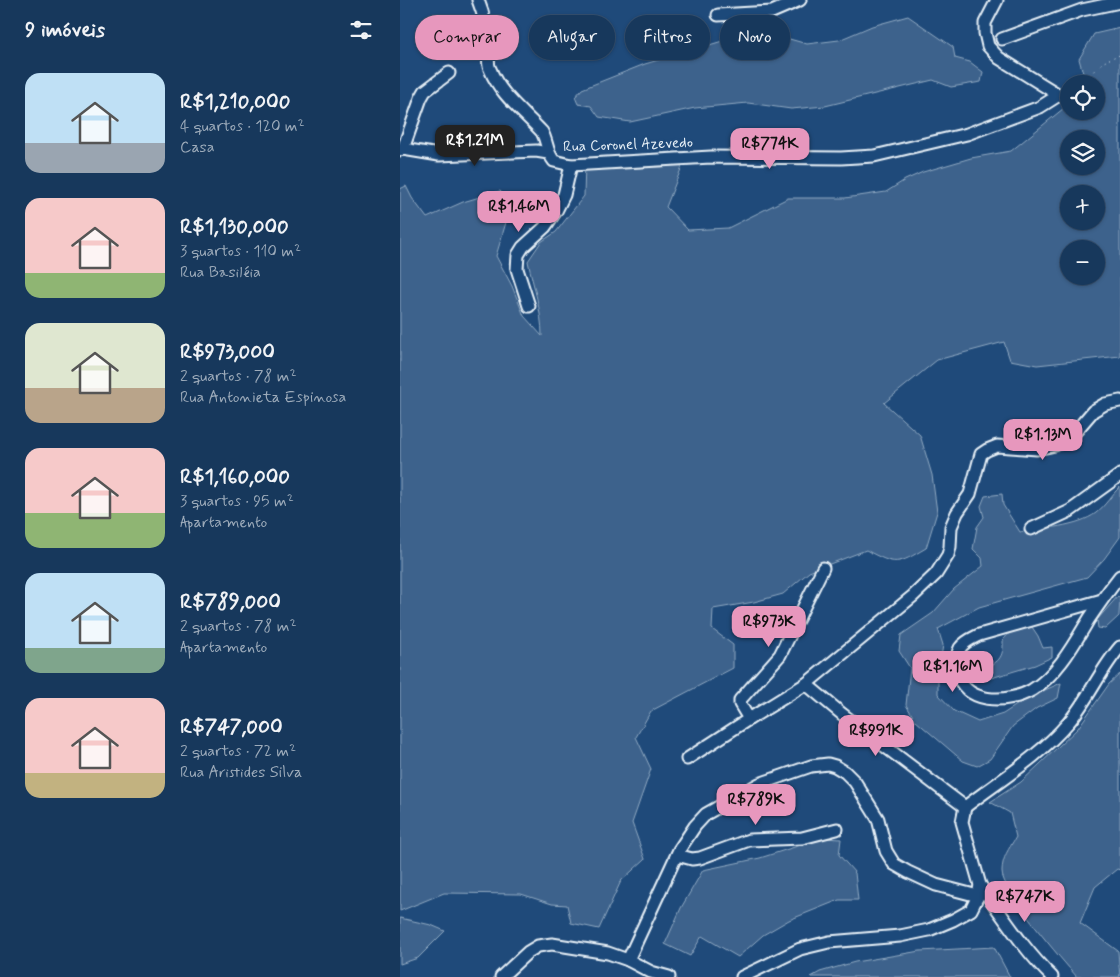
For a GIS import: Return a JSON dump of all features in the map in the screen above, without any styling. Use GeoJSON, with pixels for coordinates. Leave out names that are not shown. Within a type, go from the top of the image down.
{"type":"FeatureCollection","features":[{"type":"Feature","properties":{"kind":"street","name":"Rua Coronel Azevedo"},"geometry":{"type":"LineString","coordinates":[[478,0],[485,18],[489,68],[498,85],[542,132],[546,138],[548,154],[554,162],[571,165],[711,156],[842,158],[874,156],[967,134],[1040,107],[1060,94]]}},
{"type":"Feature","properties":{"kind":"street"},"geometry":{"type":"LineString","coordinates":[[718,15],[772,12],[800,0]]}},
{"type":"Feature","properties":{"kind":"street","name":"Rua Coronel Azevedo"},"geometry":{"type":"LineString","coordinates":[[997,0],[985,23],[984,33],[988,46],[999,58],[1060,90]]}},
{"type":"Feature","properties":{"kind":"street"},"geometry":{"type":"LineString","coordinates":[[1002,39],[1082,10],[1120,2]]}},
{"type":"Feature","properties":{"kind":"street"},"geometry":{"type":"LineString","coordinates":[[449,74],[425,91],[402,150],[439,155],[536,151],[548,154]]}},
{"type":"Feature","properties":{"kind":"street"},"geometry":{"type":"LineString","coordinates":[[529,306],[516,262],[518,255],[523,247],[545,227],[556,211],[564,195],[571,165]]}},
{"type":"Feature","properties":{"kind":"street"},"geometry":{"type":"LineString","coordinates":[[687,759],[749,718],[806,684],[906,602],[936,574],[948,555],[952,527],[957,513],[970,494],[981,454],[997,446],[1037,449],[1055,445],[1067,439],[1083,424],[1093,411],[1105,404],[1120,400]]}},
{"type":"Feature","properties":{"kind":"street"},"geometry":{"type":"LineString","coordinates":[[1031,530],[1070,511],[1120,475]]}},
{"type":"Feature","properties":{"kind":"street"},"geometry":{"type":"LineString","coordinates":[[749,718],[740,704],[740,700],[780,655],[823,568]]}},
{"type":"Feature","properties":{"kind":"street"},"geometry":{"type":"LineString","coordinates":[[1102,600],[979,635],[960,648],[956,662],[958,676],[966,689],[981,698],[994,700],[1014,697],[1032,690],[1045,679],[1070,650],[1120,576]]}},
{"type":"Feature","properties":{"kind":"street"},"geometry":{"type":"LineString","coordinates":[[1052,977],[1042,968],[979,890],[962,822],[965,807],[1007,775],[1032,759],[1068,723],[1120,647]]}},
{"type":"Feature","properties":{"kind":"street"},"geometry":{"type":"LineString","coordinates":[[806,684],[842,714],[965,807]]}},
{"type":"Feature","properties":{"kind":"street"},"geometry":{"type":"LineString","coordinates":[[628,960],[677,855],[695,826],[706,814],[758,784],[811,766],[828,764],[845,772],[855,782],[878,819],[886,851],[894,864],[936,885],[979,890]]}},
{"type":"Feature","properties":{"kind":"street"},"geometry":{"type":"LineString","coordinates":[[677,855],[692,859],[700,858],[749,840],[802,838],[838,828]]}},
{"type":"Feature","properties":{"kind":"street"},"geometry":{"type":"LineString","coordinates":[[744,977],[800,949],[829,942],[900,936],[929,930],[971,910],[979,890]]}},
{"type":"Feature","properties":{"kind":"street"},"geometry":{"type":"LineString","coordinates":[[501,977],[528,952],[538,946],[552,944],[608,953],[628,960],[651,972],[669,977]]}},
{"type":"Feature","properties":{"kind":"path"},"geometry":{"type":"LineString","coordinates":[[1091,75],[1107,59],[1120,55]]}},
{"type":"Feature","properties":{"kind":"shaded area"},"geometry":{"type":"Polygon","coordinates":[[[908,16],[953,47],[955,58],[970,62],[983,72],[981,82],[951,87],[933,80],[825,106],[791,109],[748,103],[695,108],[630,122],[599,117],[591,106],[578,104],[575,97],[582,89],[658,60],[710,60],[710,45],[720,42],[720,60],[790,60],[790,39],[807,44],[839,40],[872,26],[908,16]]]}},
{"type":"Feature","properties":{"kind":"shaded area"},"geometry":{"type":"Polygon","coordinates":[[[1120,28],[1120,356],[1037,365],[1010,360],[1004,342],[937,360],[884,403],[920,435],[932,475],[937,512],[926,548],[909,558],[896,561],[884,559],[866,550],[809,572],[783,594],[754,602],[713,609],[712,629],[733,645],[733,668],[651,711],[636,737],[651,769],[632,823],[645,859],[621,881],[599,929],[571,923],[567,905],[552,904],[521,894],[444,893],[400,911],[400,189],[406,186],[412,198],[427,218],[463,202],[500,191],[508,199],[507,219],[496,256],[512,286],[524,316],[542,336],[539,308],[528,261],[541,242],[556,232],[584,196],[585,163],[683,164],[666,207],[688,230],[728,228],[788,198],[845,198],[886,192],[905,180],[923,172],[971,158],[1011,151],[1060,111],[1060,120],[1105,120],[1105,75],[1084,75],[1079,59],[1094,34],[1120,28]]]}},
{"type":"Feature","properties":{"kind":"shaded area"},"geometry":{"type":"Polygon","coordinates":[[[1120,487],[1120,537],[1104,559],[1087,577],[979,607],[938,629],[943,645],[938,675],[938,694],[954,711],[978,722],[1003,714],[1029,697],[1061,683],[1058,698],[1037,708],[1013,726],[990,759],[977,766],[963,761],[916,721],[906,705],[910,668],[899,651],[901,635],[933,613],[954,589],[983,566],[982,558],[973,549],[977,527],[984,517],[981,506],[985,496],[1002,494],[1003,505],[1020,532],[1060,526],[1089,517],[1100,510],[1120,487]]]}},
{"type":"Feature","properties":{"kind":"shaded area"},"geometry":{"type":"Polygon","coordinates":[[[1118,596],[1120,598],[1119,616],[1105,629],[1098,628],[1097,620],[1118,596]]]}},
{"type":"Feature","properties":{"kind":"shaded area"},"geometry":{"type":"Polygon","coordinates":[[[1030,624],[1043,648],[1052,647],[1052,657],[1035,665],[991,678],[982,670],[999,659],[1003,640],[1013,629],[1030,624]]]}},
{"type":"Feature","properties":{"kind":"shaded area"},"geometry":{"type":"Polygon","coordinates":[[[1120,674],[1120,870],[1117,869],[1095,887],[1080,923],[1118,951],[1120,977],[1077,977],[1034,925],[1011,894],[1004,881],[1002,872],[1003,862],[1016,837],[1010,813],[990,802],[1021,782],[1078,728],[1109,684],[1120,674]]]}},
{"type":"Feature","properties":{"kind":"shaded area"},"geometry":{"type":"Polygon","coordinates":[[[823,838],[841,839],[839,855],[855,873],[858,900],[839,900],[789,920],[763,935],[738,957],[702,936],[690,956],[665,944],[681,908],[703,870],[760,858],[823,838]]]}},
{"type":"Feature","properties":{"kind":"shaded area"},"geometry":{"type":"Polygon","coordinates":[[[400,918],[431,925],[445,931],[418,958],[400,964],[400,918]]]}},
{"type":"Feature","properties":{"kind":"shaded area"},"geometry":{"type":"Polygon","coordinates":[[[994,947],[1010,977],[811,977],[820,972],[855,962],[920,951],[994,947]]]}}]}
